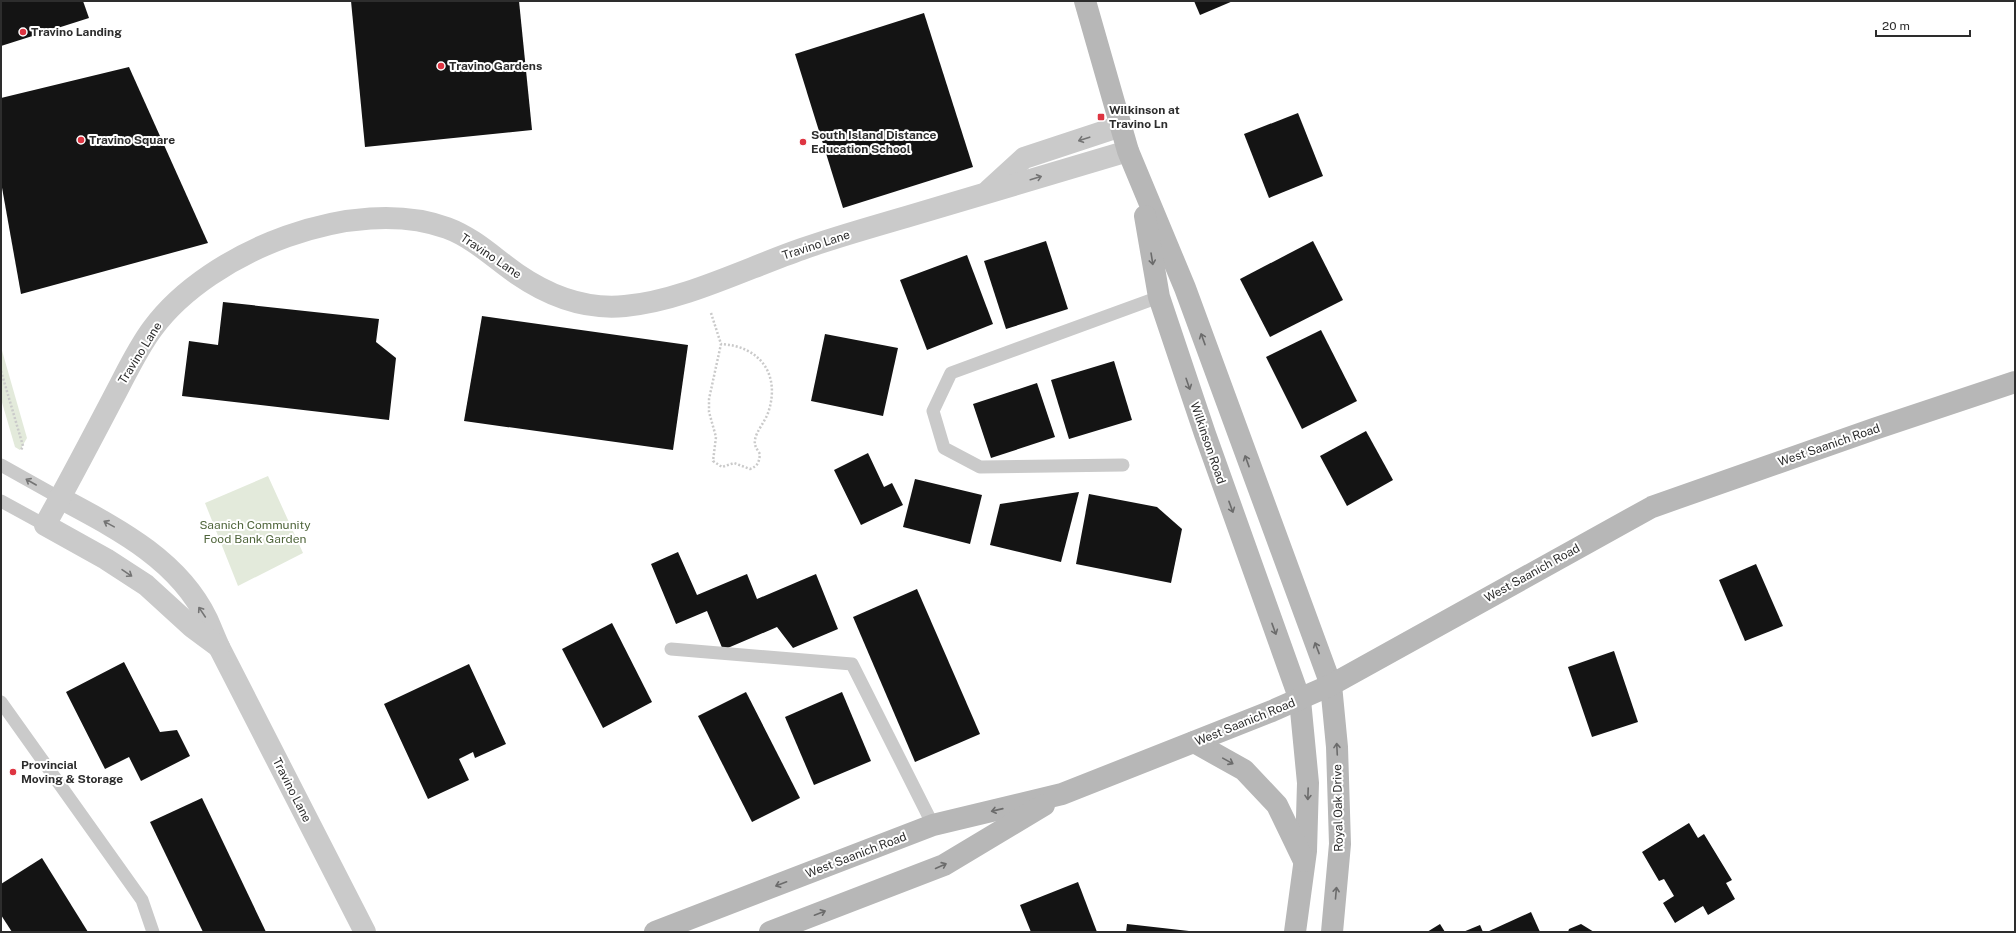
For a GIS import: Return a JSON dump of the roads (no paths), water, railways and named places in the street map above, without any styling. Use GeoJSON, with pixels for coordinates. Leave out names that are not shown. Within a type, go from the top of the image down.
{"type":"FeatureCollection","features":[{"type":"Feature","properties":{"kind":"main road","name":"Wilkinson Road"},"geometry":{"type":"LineString","coordinates":[[1085,1],[1128,151],[1185,288],[1331,685]]}},
{"type":"Feature","properties":{"kind":"main road","name":"Wilkinson Road"},"geometry":{"type":"LineString","coordinates":[[1139,180],[1159,297],[1205,434],[1300,700]]}},
{"type":"Feature","properties":{"kind":"main road","name":"West Saanich Road"},"geometry":{"type":"LineString","coordinates":[[655,932],[933,825],[1062,794],[1300,700],[1331,685],[1652,507],[1874,429],[2015,382]]}},
{"type":"Feature","properties":{"kind":"main road","name":"Royal Oak Drive"},"geometry":{"type":"LineString","coordinates":[[1331,685],[1337,747],[1340,844],[1332,932]]}},
{"type":"Feature","properties":{"kind":"main road"},"geometry":{"type":"LineString","coordinates":[[1295,932],[1304,862],[1308,783],[1300,700]]}},
{"type":"Feature","properties":{"kind":"main road"},"geometry":{"type":"LineString","coordinates":[[1194,742],[1244,770],[1277,805],[1304,862]]}},
{"type":"Feature","properties":{"kind":"main road","name":"West Saanich Road"},"geometry":{"type":"LineString","coordinates":[[770,932],[944,865],[1062,794]]}},
{"type":"Feature","properties":{"kind":"street","name":"Travino Lane"},"geometry":{"type":"LineString","coordinates":[[985,193],[1024,158],[1121,126]]}},
{"type":"Feature","properties":{"kind":"street","name":"Travino Lane"},"geometry":{"type":"LineString","coordinates":[[219,647],[192,627],[146,585],[106,559],[45,525],[125,375],[153,328],[183,295],[230,263],[272,240],[322,225],[368,219],[408,220],[447,228],[477,244],[518,274],[550,294],[583,304],[624,306],[668,298],[803,248],[1128,151]]}},
{"type":"Feature","properties":{"kind":"street","name":"Travino Lane"},"geometry":{"type":"LineString","coordinates":[[60,498],[113,527],[157,557],[185,586],[206,618],[219,647],[365,932]]}},
{"type":"Feature","properties":{"kind":"lane"},"geometry":{"type":"LineString","coordinates":[[1123,465],[980,467],[944,448],[933,411],[951,373],[1159,297]]}},
{"type":"Feature","properties":{"kind":"lane"},"geometry":{"type":"LineString","coordinates":[[5,467],[60,498]]}},
{"type":"Feature","properties":{"kind":"lane"},"geometry":{"type":"LineString","coordinates":[[1,501],[45,525]]}},
{"type":"Feature","properties":{"kind":"lane"},"geometry":{"type":"LineString","coordinates":[[671,649],[852,664],[933,825]]}},
{"type":"Feature","properties":{"kind":"lane"},"geometry":{"type":"LineString","coordinates":[[1,702],[142,900],[153,932]]}},
{"type":"Feature","properties":{"kind":"place","name":"Travino Landing"},"geometry":{"type":"Point","coordinates":[23,32]}},
{"type":"Feature","properties":{"kind":"place","name":"Travino Gardens"},"geometry":{"type":"Point","coordinates":[441,66]}},
{"type":"Feature","properties":{"kind":"place","name":"Wilkinson at Travino Ln"},"geometry":{"type":"Point","coordinates":[1101,117]}},
{"type":"Feature","properties":{"kind":"place","name":"Travino Square"},"geometry":{"type":"Point","coordinates":[81,140]}},
{"type":"Feature","properties":{"kind":"place","name":"South Island Distance Education School"},"geometry":{"type":"Point","coordinates":[803,142]}},
{"type":"Feature","properties":{"kind":"place","name":"Provincial Moving & Storage"},"geometry":{"type":"Point","coordinates":[13,772]}},
{"type":"Feature","properties":{"kind":"park label","name":"Saanich Community Food Bank Garden"},"geometry":{"type":"Point","coordinates":[255,532]}}]}
